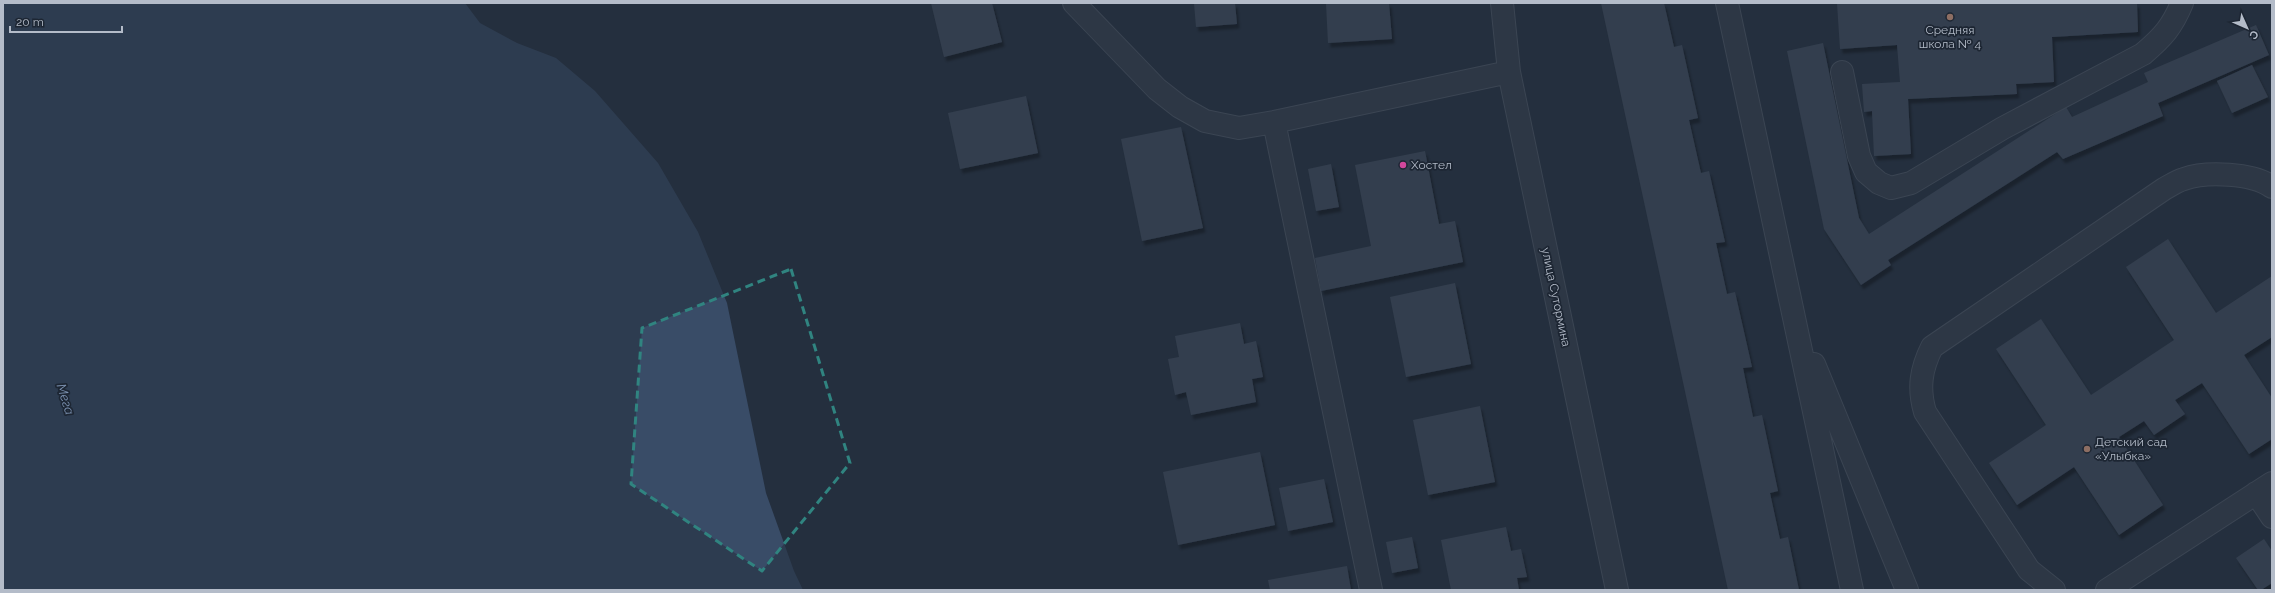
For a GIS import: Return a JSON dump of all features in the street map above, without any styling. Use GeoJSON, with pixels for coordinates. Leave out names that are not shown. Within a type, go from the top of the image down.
{"type":"FeatureCollection","features":[{"type":"Feature","properties":{"kind":"street"},"geometry":{"type":"LineString","coordinates":[[1074,3],[1157,89],[1180,107],[1205,121],[1239,128],[1274,122],[1509,72]]}},
{"type":"Feature","properties":{"kind":"street","name":"улица Сутормина"},"geometry":{"type":"LineString","coordinates":[[1502,3],[1509,72],[1617,590]]}},
{"type":"Feature","properties":{"kind":"street"},"geometry":{"type":"LineString","coordinates":[[1726,3],[1852,590]]}},
{"type":"Feature","properties":{"kind":"street"},"geometry":{"type":"LineString","coordinates":[[1842,72],[1859,156],[1866,172],[1879,183],[1891,188],[1911,183],[2003,128],[2143,54],[2166,33],[2174,22],[2182,3]]}},
{"type":"Feature","properties":{"kind":"street"},"geometry":{"type":"LineString","coordinates":[[1274,122],[1371,590]]}},
{"type":"Feature","properties":{"kind":"street"},"geometry":{"type":"LineString","coordinates":[[2054,590],[2029,570],[1925,412],[1921,399],[1922,366],[1932,347],[2164,189],[2184,178],[2200,175],[2247,176],[2265,182],[2272,187]]}},
{"type":"Feature","properties":{"kind":"street"},"geometry":{"type":"LineString","coordinates":[[1793,312],[1907,590]]}},
{"type":"Feature","properties":{"kind":"street"},"geometry":{"type":"LineString","coordinates":[[2107,590],[2264,488],[2272,517]]}},
{"type":"Feature","properties":{"kind":"highlighted area"},"geometry":{"type":"Polygon","coordinates":[[[791,269],[850,463],[762,571],[631,484],[642,328],[791,269]]]}},
{"type":"Feature","properties":{"kind":"water","name":"Мега"},"geometry":{"type":"Polygon","coordinates":[[[3,3],[465,3],[480,23],[517,43],[556,58],[595,91],[658,163],[698,232],[727,303],[766,493],[794,571],[803,590],[3,590],[3,3]]]}},
{"type":"Feature","properties":{"kind":"building"},"geometry":{"type":"Polygon","coordinates":[[[931,3],[992,3],[1002,42],[944,57],[931,3]]]}},
{"type":"Feature","properties":{"kind":"building"},"geometry":{"type":"Polygon","coordinates":[[[1194,3],[1235,3],[1237,24],[1196,27],[1194,3]]]}},
{"type":"Feature","properties":{"kind":"building"},"geometry":{"type":"Polygon","coordinates":[[[1326,3],[1389,3],[1392,39],[1328,43],[1326,3]]]}},
{"type":"Feature","properties":{"kind":"building"},"geometry":{"type":"Polygon","coordinates":[[[1601,3],[1664,3],[1674,47],[1682,45],[1698,118],[1689,120],[1701,173],[1709,171],[1725,242],[1716,243],[1727,294],[1735,292],[1752,367],[1743,368],[1753,417],[1762,415],[1778,491],[1770,493],[1780,539],[1788,537],[1799,590],[1728,590],[1601,3]]]}},
{"type":"Feature","properties":{"kind":"building"},"geometry":{"type":"Polygon","coordinates":[[[1837,3],[2137,3],[2138,32],[2052,37],[2054,82],[2016,84],[2017,94],[1908,99],[1911,154],[1874,156],[1872,111],[1864,112],[1862,84],[1900,82],[1897,45],[1840,49],[1837,3]]]}},
{"type":"Feature","properties":{"kind":"building"},"geometry":{"type":"Polygon","coordinates":[[[2256,25],[2269,55],[2158,103],[2163,116],[2063,159],[2057,152],[1888,260],[1891,265],[1861,285],[1824,229],[1787,51],[1823,43],[1859,218],[1869,234],[2066,107],[2072,117],[2148,82],[2144,73],[2256,25]]]}},
{"type":"Feature","properties":{"kind":"building"},"geometry":{"type":"Polygon","coordinates":[[[2252,65],[2268,97],[2232,113],[2217,81],[2252,65]]]}},
{"type":"Feature","properties":{"kind":"building"},"geometry":{"type":"Polygon","coordinates":[[[1026,96],[1038,153],[960,169],[948,113],[1026,96]]]}},
{"type":"Feature","properties":{"kind":"building"},"geometry":{"type":"Polygon","coordinates":[[[1181,127],[1203,228],[1142,241],[1121,139],[1181,127]]]}},
{"type":"Feature","properties":{"kind":"building"},"geometry":{"type":"Polygon","coordinates":[[[1425,151],[1439,224],[1455,221],[1463,262],[1321,291],[1315,258],[1371,246],[1355,165],[1425,151]]]}},
{"type":"Feature","properties":{"kind":"building"},"geometry":{"type":"Polygon","coordinates":[[[1331,164],[1339,207],[1316,211],[1308,169],[1331,164]]]}},
{"type":"Feature","properties":{"kind":"building"},"geometry":{"type":"Polygon","coordinates":[[[2168,239],[2216,313],[2272,276],[2272,337],[2244,355],[2272,398],[2272,439],[2249,454],[2202,383],[2175,400],[2185,414],[2154,435],[2144,421],[2119,437],[2163,505],[2119,535],[2074,467],[2017,505],[1989,463],[2046,425],[1996,349],[2041,319],[2091,395],[2174,340],[2126,267],[2168,239]]]}},
{"type":"Feature","properties":{"kind":"building"},"geometry":{"type":"Polygon","coordinates":[[[1455,283],[1471,364],[1406,377],[1390,297],[1455,283]]]}},
{"type":"Feature","properties":{"kind":"building"},"geometry":{"type":"Polygon","coordinates":[[[1240,323],[1244,344],[1256,341],[1263,377],[1252,379],[1256,402],[1191,415],[1186,392],[1175,395],[1168,359],[1179,357],[1175,336],[1240,323]]]}},
{"type":"Feature","properties":{"kind":"building"},"geometry":{"type":"Polygon","coordinates":[[[1480,406],[1495,482],[1428,495],[1413,420],[1480,406]]]}},
{"type":"Feature","properties":{"kind":"building"},"geometry":{"type":"Polygon","coordinates":[[[1260,452],[1275,525],[1178,545],[1163,472],[1260,452]]]}},
{"type":"Feature","properties":{"kind":"building"},"geometry":{"type":"Polygon","coordinates":[[[1324,479],[1333,522],[1288,531],[1279,488],[1324,479]]]}},
{"type":"Feature","properties":{"kind":"building"},"geometry":{"type":"Polygon","coordinates":[[[1506,527],[1511,551],[1521,549],[1527,577],[1517,578],[1519,590],[1451,590],[1441,540],[1506,527]]]}},
{"type":"Feature","properties":{"kind":"building"},"geometry":{"type":"Polygon","coordinates":[[[1412,537],[1418,568],[1392,573],[1386,542],[1412,537]]]}},
{"type":"Feature","properties":{"kind":"building"},"geometry":{"type":"Polygon","coordinates":[[[2264,539],[2272,551],[2272,583],[2261,590],[2258,590],[2236,558],[2264,539]]]}},
{"type":"Feature","properties":{"kind":"building"},"geometry":{"type":"Polygon","coordinates":[[[1347,566],[1351,590],[1270,590],[1268,580],[1347,566]]]}},
{"type":"Feature","properties":{"kind":"place","name":"Средняя школа № 4"},"geometry":{"type":"Point","coordinates":[1950,17]}},
{"type":"Feature","properties":{"kind":"place","name":"Хостел"},"geometry":{"type":"Point","coordinates":[1403,165]}},
{"type":"Feature","properties":{"kind":"place","name":"Детский сад «Улыбка»"},"geometry":{"type":"Point","coordinates":[2087,449]}}]}
